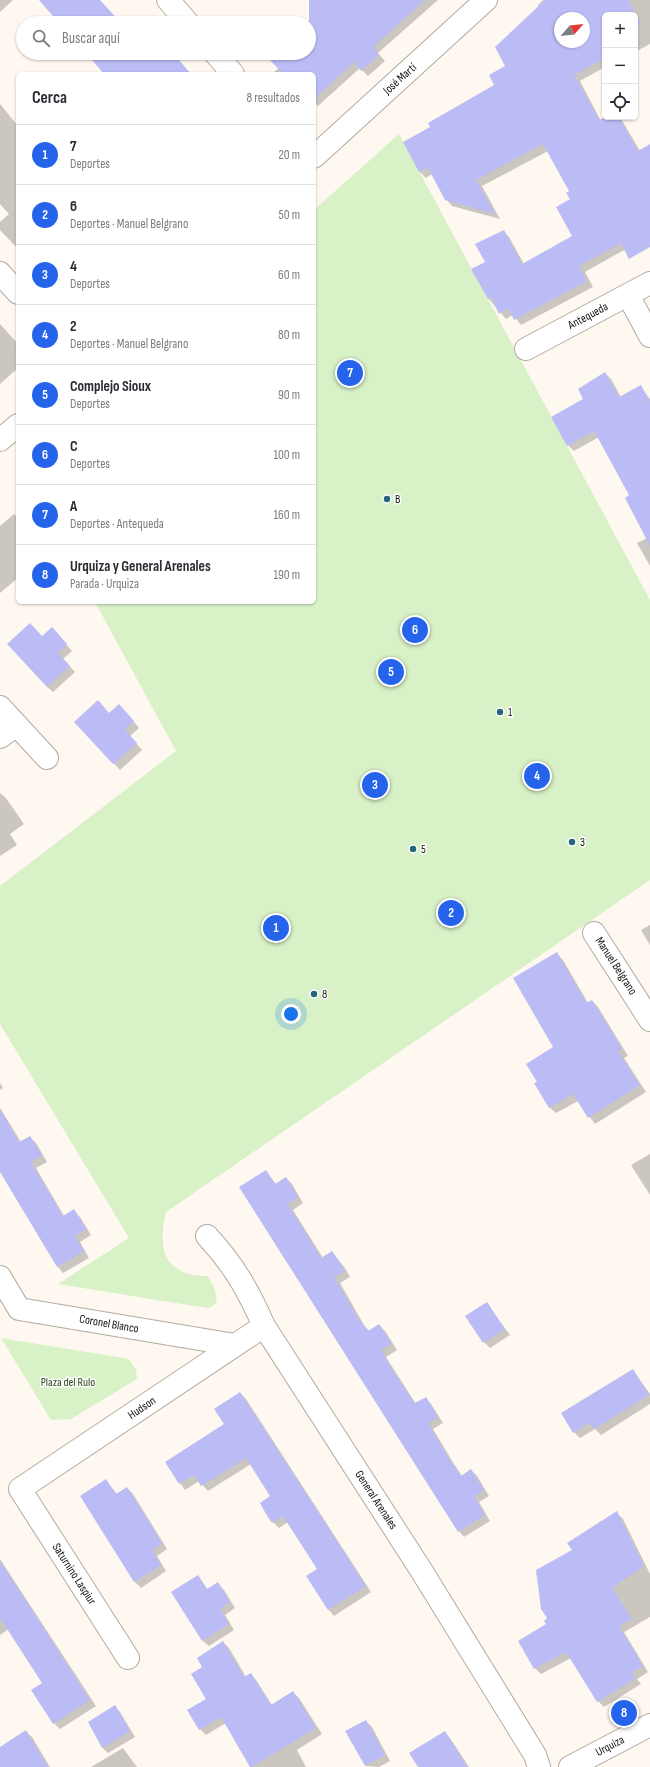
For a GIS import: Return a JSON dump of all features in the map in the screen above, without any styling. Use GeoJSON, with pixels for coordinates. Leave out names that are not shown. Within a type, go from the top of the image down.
{"type":"FeatureCollection","features":[{"type":"Feature","properties":{"kind":"street"},"geometry":{"type":"LineString","coordinates":[[168,0],[182,16]]}},
{"type":"Feature","properties":{"kind":"street","name":"José Martí"},"geometry":{"type":"LineString","coordinates":[[316,155],[486,0]]}},
{"type":"Feature","properties":{"kind":"street"},"geometry":{"type":"LineString","coordinates":[[221,60],[231,72]]}},
{"type":"Feature","properties":{"kind":"street"},"geometry":{"type":"LineString","coordinates":[[0,273],[16,291]]}},
{"type":"Feature","properties":{"kind":"street","name":"Antequeda"},"geometry":{"type":"LineString","coordinates":[[526,349],[650,283]]}},
{"type":"Feature","properties":{"kind":"street"},"geometry":{"type":"LineString","coordinates":[[628,295],[650,336]]}},
{"type":"Feature","properties":{"kind":"street"},"geometry":{"type":"LineString","coordinates":[[0,440],[16,427]]}},
{"type":"Feature","properties":{"kind":"street"},"geometry":{"type":"LineString","coordinates":[[0,707],[9,731],[47,758]]}},
{"type":"Feature","properties":{"kind":"street","name":"Manuel Belgrano"},"geometry":{"type":"LineString","coordinates":[[594,933],[650,1020]]}},
{"type":"Feature","properties":{"kind":"street","name":"General Arenales"},"geometry":{"type":"LineString","coordinates":[[207,1236],[225,1256],[248,1290],[264,1326],[421,1570],[535,1755],[539,1767]]}},
{"type":"Feature","properties":{"kind":"street","name":"Coronel Blanco"},"geometry":{"type":"LineString","coordinates":[[0,1277],[19,1309],[235,1346]]}},
{"type":"Feature","properties":{"kind":"street","name":"Hudson"},"geometry":{"type":"LineString","coordinates":[[20,1489],[264,1326]]}},
{"type":"Feature","properties":{"kind":"street","name":"Saturnino Laspiur"},"geometry":{"type":"LineString","coordinates":[[20,1489],[128,1658]]}},
{"type":"Feature","properties":{"kind":"street","name":"Urquiza"},"geometry":{"type":"LineString","coordinates":[[570,1767],[650,1725]]}},
{"type":"Feature","properties":{"kind":"green space"},"geometry":{"type":"Polygon","coordinates":[[[399,134],[650,600],[650,880],[166,1212],[163,1226],[163,1238],[167,1258],[173,1266],[182,1271],[193,1275],[208,1276],[215,1290],[217,1299],[212,1306],[207,1308],[58,1284],[129,1238],[0,1024],[0,886],[176,751],[96,604],[316,604],[316,208],[399,134]]]}},
{"type":"Feature","properties":{"kind":"green space","name":"Plaza del Rulo"},"geometry":{"type":"Polygon","coordinates":[[[1,1338],[129,1359],[136,1370],[137,1379],[71,1419],[51,1420],[1,1338]]]}},
{"type":"Feature","properties":{"kind":"building"},"geometry":{"type":"Polygon","coordinates":[[[39,0],[100,0],[115,16],[53,16],[39,0]]]}},
{"type":"Feature","properties":{"kind":"building"},"geometry":{"type":"Polygon","coordinates":[[[309,0],[425,0],[373,47],[379,55],[361,71],[354,62],[316,97],[316,72],[281,72],[270,60],[316,60],[316,16],[309,16],[309,0]]]}},
{"type":"Feature","properties":{"kind":"building"},"geometry":{"type":"Polygon","coordinates":[[[545,0],[628,0],[635,12],[602,12],[602,60],[574,75],[599,120],[602,118],[602,120],[621,120],[638,151],[650,144],[650,247],[629,259],[621,243],[579,266],[587,281],[514,320],[508,308],[499,314],[491,297],[488,299],[471,269],[485,262],[475,244],[504,230],[522,264],[572,236],[556,207],[570,199],[566,193],[569,191],[543,144],[476,180],[495,214],[445,200],[428,168],[419,172],[403,142],[430,127],[428,123],[494,85],[489,75],[505,66],[495,47],[545,0]]]}},
{"type":"Feature","properties":{"kind":"building"},"geometry":{"type":"Polygon","coordinates":[[[638,18],[641,23],[638,24],[638,18]]]}},
{"type":"Feature","properties":{"kind":"building"},"geometry":{"type":"Polygon","coordinates":[[[92,60],[179,60],[189,72],[102,72],[92,60]]]}},
{"type":"Feature","properties":{"kind":"building"},"geometry":{"type":"Polygon","coordinates":[[[605,372],[619,397],[641,385],[650,402],[650,546],[625,498],[629,495],[594,431],[567,446],[551,417],[583,399],[578,389],[605,372]]]}},
{"type":"Feature","properties":{"kind":"building"},"geometry":{"type":"Polygon","coordinates":[[[30,623],[42,636],[52,627],[67,644],[58,653],[70,666],[47,687],[7,644],[30,623]]]}},
{"type":"Feature","properties":{"kind":"building"},"geometry":{"type":"Polygon","coordinates":[[[98,700],[109,713],[119,704],[134,721],[125,730],[137,743],[113,764],[74,722],[98,700]]]}},
{"type":"Feature","properties":{"kind":"building"},"geometry":{"type":"Polygon","coordinates":[[[557,952],[586,1003],[592,1000],[622,1049],[618,1051],[640,1085],[588,1118],[573,1094],[549,1108],[534,1083],[537,1082],[526,1064],[553,1047],[513,978],[557,952]]]}},
{"type":"Feature","properties":{"kind":"building"},"geometry":{"type":"Polygon","coordinates":[[[0,1109],[19,1142],[30,1136],[42,1155],[31,1162],[63,1216],[74,1209],[86,1229],[75,1236],[84,1251],[57,1267],[0,1172],[0,1109]]]}},
{"type":"Feature","properties":{"kind":"building"},"geometry":{"type":"Polygon","coordinates":[[[266,1170],[275,1184],[286,1177],[298,1197],[288,1204],[321,1258],[332,1251],[339,1261],[345,1271],[334,1277],[358,1318],[368,1331],[379,1324],[392,1344],[381,1350],[395,1374],[415,1403],[426,1397],[438,1417],[428,1423],[448,1457],[461,1476],[471,1469],[484,1490],[474,1496],[485,1515],[458,1532],[239,1187],[266,1170]]]}},
{"type":"Feature","properties":{"kind":"building"},"geometry":{"type":"Polygon","coordinates":[[[487,1302],[505,1329],[483,1343],[465,1316],[487,1302]]]}},
{"type":"Feature","properties":{"kind":"building"},"geometry":{"type":"Polygon","coordinates":[[[633,1369],[649,1395],[594,1429],[589,1423],[573,1433],[561,1413],[633,1369]]]}},
{"type":"Feature","properties":{"kind":"building"},"geometry":{"type":"Polygon","coordinates":[[[240,1392],[366,1586],[328,1610],[306,1576],[317,1569],[283,1516],[272,1523],[266,1514],[260,1503],[270,1496],[246,1458],[201,1486],[194,1475],[179,1484],[165,1462],[224,1424],[214,1409],[240,1392]]]}},
{"type":"Feature","properties":{"kind":"building"},"geometry":{"type":"Polygon","coordinates":[[[106,1479],[116,1494],[127,1487],[162,1543],[152,1550],[161,1565],[134,1582],[80,1496],[106,1479]]]}},
{"type":"Feature","properties":{"kind":"building"},"geometry":{"type":"Polygon","coordinates":[[[617,1511],[644,1566],[612,1588],[632,1619],[619,1626],[643,1666],[632,1672],[636,1678],[597,1702],[566,1652],[534,1669],[518,1641],[546,1624],[544,1621],[547,1618],[541,1609],[536,1570],[572,1550],[567,1543],[617,1511]]]}},
{"type":"Feature","properties":{"kind":"building"},"geometry":{"type":"Polygon","coordinates":[[[0,1561],[90,1700],[53,1724],[31,1690],[42,1683],[0,1618],[0,1561]]]}},
{"type":"Feature","properties":{"kind":"building"},"geometry":{"type":"Polygon","coordinates":[[[198,1575],[207,1589],[218,1582],[230,1602],[220,1609],[229,1624],[202,1641],[171,1592],[198,1575]]]}},
{"type":"Feature","properties":{"kind":"building"},"geometry":{"type":"Polygon","coordinates":[[[223,1641],[244,1677],[251,1673],[271,1705],[293,1691],[316,1728],[252,1767],[250,1767],[221,1717],[199,1730],[187,1710],[206,1699],[191,1674],[202,1667],[197,1658],[223,1641]]]}},
{"type":"Feature","properties":{"kind":"building"},"geometry":{"type":"Polygon","coordinates":[[[115,1705],[130,1731],[102,1748],[88,1722],[115,1705]]]}},
{"type":"Feature","properties":{"kind":"building"},"geometry":{"type":"Polygon","coordinates":[[[366,1720],[385,1755],[365,1766],[345,1731],[366,1720]]]}},
{"type":"Feature","properties":{"kind":"building"},"geometry":{"type":"Polygon","coordinates":[[[26,1730],[48,1767],[0,1767],[0,1747],[26,1730]]]}},
{"type":"Feature","properties":{"kind":"building"},"geometry":{"type":"Polygon","coordinates":[[[445,1731],[467,1767],[418,1767],[409,1753],[445,1731]]]}},
{"type":"Feature","properties":{"kind":"place","name":"A"},"geometry":{"type":"Point","coordinates":[350,373]}},
{"type":"Feature","properties":{"kind":"place","name":"B"},"geometry":{"type":"Point","coordinates":[387,499]}},
{"type":"Feature","properties":{"kind":"place","name":"C"},"geometry":{"type":"Point","coordinates":[415,630]}},
{"type":"Feature","properties":{"kind":"place","name":"Complejo Sioux"},"geometry":{"type":"Point","coordinates":[391,672]}},
{"type":"Feature","properties":{"kind":"place","name":"1"},"geometry":{"type":"Point","coordinates":[500,712]}},
{"type":"Feature","properties":{"kind":"place","name":"2"},"geometry":{"type":"Point","coordinates":[537,776]}},
{"type":"Feature","properties":{"kind":"place","name":"4"},"geometry":{"type":"Point","coordinates":[375,785]}},
{"type":"Feature","properties":{"kind":"place","name":"3"},"geometry":{"type":"Point","coordinates":[572,842]}},
{"type":"Feature","properties":{"kind":"place","name":"5"},"geometry":{"type":"Point","coordinates":[413,849]}},
{"type":"Feature","properties":{"kind":"place","name":"6"},"geometry":{"type":"Point","coordinates":[451,913]}},
{"type":"Feature","properties":{"kind":"place","name":"7"},"geometry":{"type":"Point","coordinates":[276,928]}},
{"type":"Feature","properties":{"kind":"place","name":"8"},"geometry":{"type":"Point","coordinates":[314,994]}},
{"type":"Feature","properties":{"kind":"place","name":"Urquiza y General Arenales"},"geometry":{"type":"Point","coordinates":[624,1713]}}]}
